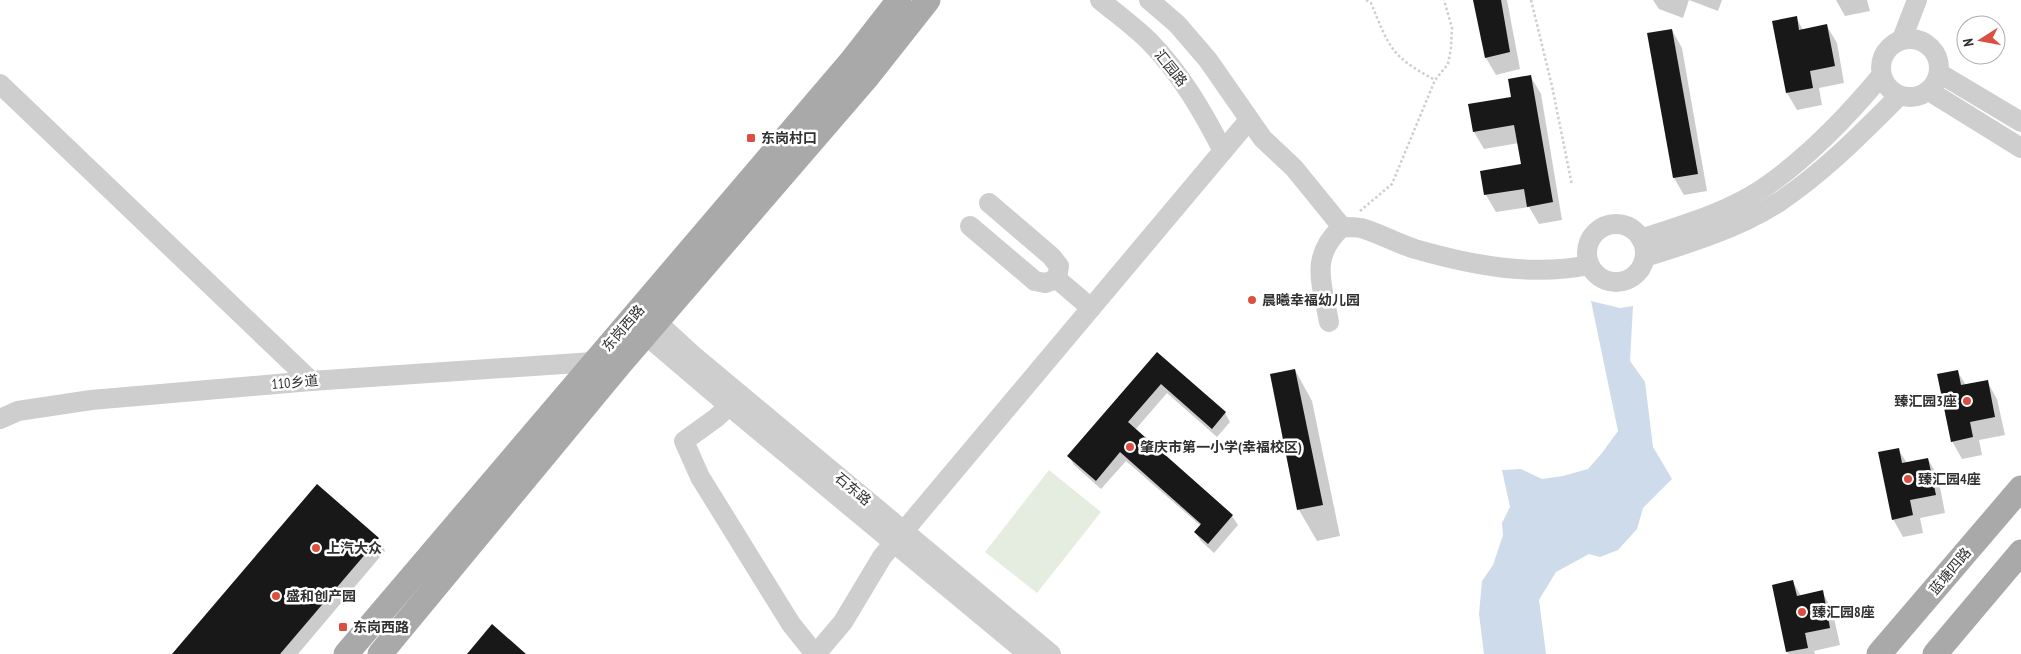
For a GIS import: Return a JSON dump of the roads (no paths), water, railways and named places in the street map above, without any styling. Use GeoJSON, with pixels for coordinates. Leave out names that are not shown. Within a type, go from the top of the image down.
{"type":"FeatureCollection","features":[{"type":"Feature","properties":{"kind":"main road","name":"东岗西路"},"geometry":{"type":"LineString","coordinates":[[380,654],[899,0]]}},
{"type":"Feature","properties":{"kind":"main road","name":"东岗西路"},"geometry":{"type":"LineString","coordinates":[[346,654],[593,362],[643,321],[868,76],[928,0]]}},
{"type":"Feature","properties":{"kind":"main road","name":"蓝塘四路"},"geometry":{"type":"LineString","coordinates":[[1880,654],[2021,488]]}},
{"type":"Feature","properties":{"kind":"main road"},"geometry":{"type":"LineString","coordinates":[[1935,654],[2021,552]]}},
{"type":"Feature","properties":{"kind":"street","name":"汇园路"},"geometry":{"type":"LineString","coordinates":[[1100,0],[1150,42],[1179,76],[1198,103],[1223,151]]}},
{"type":"Feature","properties":{"kind":"street"},"geometry":{"type":"LineString","coordinates":[[1149,0],[1177,24],[1208,60],[1263,139],[1294,168],[1342,227]]}},
{"type":"Feature","properties":{"kind":"street"},"geometry":{"type":"LineString","coordinates":[[1902,39],[1920,40],[1929,45],[1937,58],[1939,73],[1935,83],[1920,96],[1899,96],[1891,91],[1881,76],[1880,66],[1882,57],[1887,49],[1902,39],[1917,0]]}},
{"type":"Feature","properties":{"kind":"street"},"geometry":{"type":"LineString","coordinates":[[1939,73],[2021,122]]}},
{"type":"Feature","properties":{"kind":"street"},"geometry":{"type":"LineString","coordinates":[[1643,248],[1761,190],[1821,142],[1855,107],[1881,76]]}},
{"type":"Feature","properties":{"kind":"street"},"geometry":{"type":"LineString","coordinates":[[0,84],[310,381]]}},
{"type":"Feature","properties":{"kind":"street"},"geometry":{"type":"LineString","coordinates":[[1928,91],[2021,148]]}},
{"type":"Feature","properties":{"kind":"street"},"geometry":{"type":"LineString","coordinates":[[1643,248],[1708,236],[1778,203],[1845,150],[1899,96]]}},
{"type":"Feature","properties":{"kind":"street"},"geometry":{"type":"LineString","coordinates":[[728,406],[716,418],[684,441],[705,486],[791,624],[815,654],[843,622],[882,557],[1249,120]]}},
{"type":"Feature","properties":{"kind":"street"},"geometry":{"type":"LineString","coordinates":[[989,203],[1051,256],[1058,266],[1057,279]]}},
{"type":"Feature","properties":{"kind":"street"},"geometry":{"type":"LineString","coordinates":[[1607,224],[1627,226],[1636,231],[1643,248],[1642,266],[1637,274],[1620,282],[1602,279],[1594,274],[1586,256],[1587,245],[1595,233],[1607,224]]}},
{"type":"Feature","properties":{"kind":"street"},"geometry":{"type":"LineString","coordinates":[[970,226],[1035,281],[1045,283],[1057,279]]}},
{"type":"Feature","properties":{"kind":"street"},"geometry":{"type":"LineString","coordinates":[[1329,322],[1319,269],[1328,239],[1342,227],[1360,228],[1413,248],[1464,262],[1528,271],[1569,270],[1589,265]]}},
{"type":"Feature","properties":{"kind":"street"},"geometry":{"type":"LineString","coordinates":[[1057,279],[1091,308]]}},
{"type":"Feature","properties":{"kind":"street","name":"石东路"},"geometry":{"type":"LineString","coordinates":[[643,321],[728,406],[1051,654]]}},
{"type":"Feature","properties":{"kind":"street","name":"石东路"},"geometry":{"type":"LineString","coordinates":[[643,321],[695,357],[1028,654]]}},
{"type":"Feature","properties":{"kind":"street","name":"110乡道"},"geometry":{"type":"LineString","coordinates":[[0,419],[18,411],[91,400],[310,381],[593,362]]}},
{"type":"Feature","properties":{"kind":"water"},"geometry":{"type":"Polygon","coordinates":[[[1591,301],[1620,308],[1633,306],[1630,361],[1645,382],[1653,447],[1672,479],[1643,508],[1637,529],[1618,550],[1600,557],[1589,554],[1556,572],[1539,600],[1546,654],[1484,654],[1479,614],[1482,581],[1493,565],[1503,535],[1502,523],[1510,507],[1502,470],[1521,469],[1542,479],[1563,476],[1588,469],[1618,431],[1591,301]]]}},
{"type":"Feature","properties":{"kind":"place","name":"东岗村口"},"geometry":{"type":"Point","coordinates":[751,138]}},
{"type":"Feature","properties":{"kind":"place","name":"晨曦幸福幼儿园"},"geometry":{"type":"Point","coordinates":[1252,300]}},
{"type":"Feature","properties":{"kind":"place","name":"臻汇园3座"},"geometry":{"type":"Point","coordinates":[1967,401]}},
{"type":"Feature","properties":{"kind":"place","name":"肇庆市第一小学(幸福校区)"},"geometry":{"type":"Point","coordinates":[1130,447]}},
{"type":"Feature","properties":{"kind":"place","name":"臻汇园4座"},"geometry":{"type":"Point","coordinates":[1908,479]}},
{"type":"Feature","properties":{"kind":"place","name":"上汽大众"},"geometry":{"type":"Point","coordinates":[316,548]}},
{"type":"Feature","properties":{"kind":"place","name":"盛和创产园"},"geometry":{"type":"Point","coordinates":[276,596]}},
{"type":"Feature","properties":{"kind":"place","name":"臻汇园8座"},"geometry":{"type":"Point","coordinates":[1802,612]}},
{"type":"Feature","properties":{"kind":"place","name":"东岗西路"},"geometry":{"type":"Point","coordinates":[343,627]}}]}
